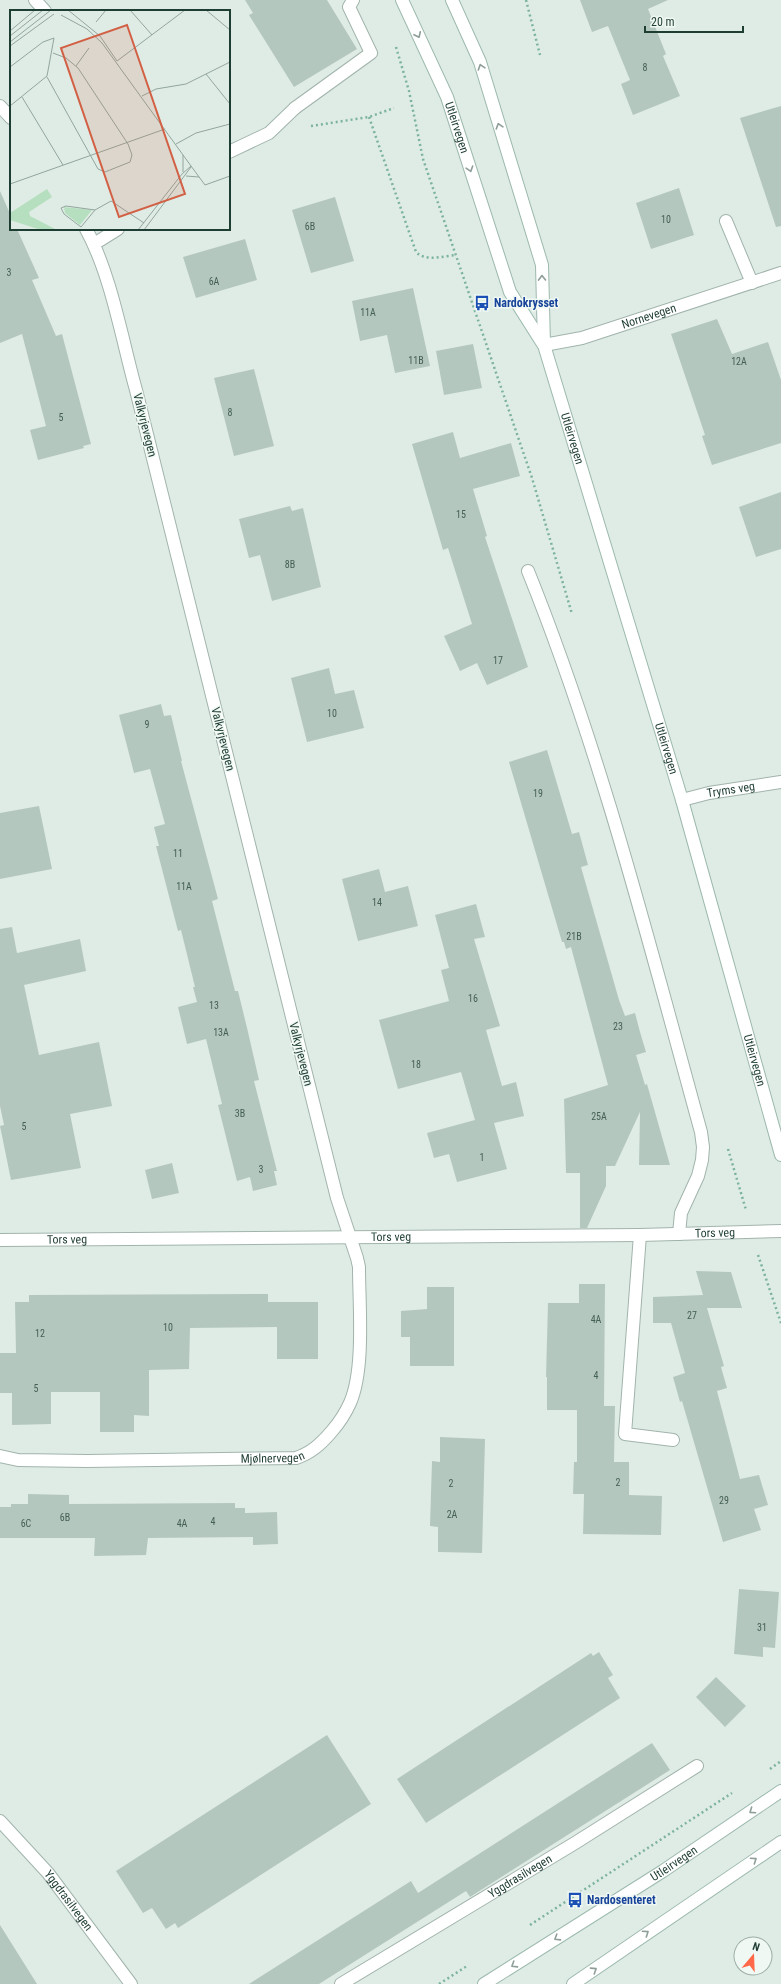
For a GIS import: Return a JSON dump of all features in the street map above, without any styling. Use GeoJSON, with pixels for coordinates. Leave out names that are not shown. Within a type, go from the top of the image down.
{"type":"FeatureCollection","features":[{"type":"Feature","properties":{"kind":"street"},"geometry":{"type":"LineString","coordinates":[[35,0],[43,10]]}},
{"type":"Feature","properties":{"kind":"street"},"geometry":{"type":"LineString","coordinates":[[230,152],[270,133],[295,108],[371,53],[349,7],[353,0]]}},
{"type":"Feature","properties":{"kind":"street","name":"Utleirvegen"},"geometry":{"type":"LineString","coordinates":[[402,0],[447,97],[510,292],[544,345]]}},
{"type":"Feature","properties":{"kind":"street","name":"Utleirvegen"},"geometry":{"type":"LineString","coordinates":[[452,0],[480,62],[542,265],[544,345],[682,800],[781,1155]]}},
{"type":"Feature","properties":{"kind":"street"},"geometry":{"type":"LineString","coordinates":[[0,106],[10,117]]}},
{"type":"Feature","properties":{"kind":"street"},"geometry":{"type":"LineString","coordinates":[[726,221],[752,283]]}},
{"type":"Feature","properties":{"kind":"street","name":"Valkyrjevegen"},"geometry":{"type":"LineString","coordinates":[[87,230],[94,244],[105,277],[136,390],[337,1198],[349,1236]]}},
{"type":"Feature","properties":{"kind":"street"},"geometry":{"type":"LineString","coordinates":[[94,244],[116,230]]}},
{"type":"Feature","properties":{"kind":"street","name":"Nornevegen"},"geometry":{"type":"LineString","coordinates":[[544,345],[582,338],[781,273]]}},
{"type":"Feature","properties":{"kind":"street"},"geometry":{"type":"LineString","coordinates":[[528,571],[554,637],[616,829],[701,1132],[703,1147],[702,1160],[698,1176],[681,1213],[679,1234]]}},
{"type":"Feature","properties":{"kind":"street","name":"Tryms veg"},"geometry":{"type":"LineString","coordinates":[[682,800],[709,793],[781,782]]}},
{"type":"Feature","properties":{"kind":"street","name":"Tors veg"},"geometry":{"type":"LineString","coordinates":[[0,1240],[349,1236],[640,1235],[781,1231]]}},
{"type":"Feature","properties":{"kind":"street"},"geometry":{"type":"LineString","coordinates":[[640,1235],[625,1434],[673,1440]]}},
{"type":"Feature","properties":{"kind":"street","name":"Mjølnervegen"},"geometry":{"type":"LineString","coordinates":[[0,1456],[18,1460],[87,1461],[280,1459],[296,1458],[309,1454],[324,1440],[341,1419],[350,1403],[356,1385],[358,1365],[359,1267],[349,1236]]}},
{"type":"Feature","properties":{"kind":"street","name":"Yggdrasilvegen"},"geometry":{"type":"LineString","coordinates":[[341,1984],[575,1843],[697,1766]]}},
{"type":"Feature","properties":{"kind":"street","name":"Utleirvegen"},"geometry":{"type":"LineString","coordinates":[[484,1984],[663,1871],[781,1791]]}},
{"type":"Feature","properties":{"kind":"street","name":"Yggdrasilvegen"},"geometry":{"type":"LineString","coordinates":[[0,1821],[48,1873],[131,1984]]}},
{"type":"Feature","properties":{"kind":"street"},"geometry":{"type":"LineString","coordinates":[[573,1984],[781,1842]]}},
{"type":"Feature","properties":{"kind":"path"},"geometry":{"type":"LineString","coordinates":[[526,0],[540,55]]}},
{"type":"Feature","properties":{"kind":"path"},"geometry":{"type":"LineString","coordinates":[[308,127],[369,117],[394,108]]}},
{"type":"Feature","properties":{"kind":"path"},"geometry":{"type":"LineString","coordinates":[[369,117],[416,252],[420,257],[427,258],[456,255]]}},
{"type":"Feature","properties":{"kind":"path"},"geometry":{"type":"LineString","coordinates":[[765,1772],[781,1761]]}},
{"type":"Feature","properties":{"kind":"path"},"geometry":{"type":"LineString","coordinates":[[526,1928],[738,1789]]}},
{"type":"Feature","properties":{"kind":"path"},"geometry":{"type":"LineString","coordinates":[[439,1984],[472,1962]]}},
{"type":"Feature","properties":{"kind":"building"},"geometry":{"type":"Polygon","coordinates":[[[245,0],[327,0],[357,49],[294,87],[249,15],[253,13],[245,0]]]}},
{"type":"Feature","properties":{"kind":"building"},"geometry":{"type":"Polygon","coordinates":[[[580,0],[668,0],[648,9],[666,54],[663,56],[680,96],[633,115],[621,84],[630,80],[608,26],[592,32],[580,0]]]}},
{"type":"Feature","properties":{"kind":"building"},"geometry":{"type":"Polygon","coordinates":[[[781,106],[781,226],[776,227],[740,118],[781,106]]]}},
{"type":"Feature","properties":{"kind":"building"},"geometry":{"type":"Polygon","coordinates":[[[679,188],[694,235],[651,249],[636,203],[679,188]]]}},
{"type":"Feature","properties":{"kind":"building"},"geometry":{"type":"Polygon","coordinates":[[[0,191],[10,214],[10,230],[17,230],[39,278],[32,280],[56,336],[62,334],[91,444],[83,446],[84,448],[38,460],[30,430],[46,426],[22,334],[0,343],[0,191]]]}},
{"type":"Feature","properties":{"kind":"building"},"geometry":{"type":"Polygon","coordinates":[[[335,197],[354,261],[311,273],[292,210],[335,197]]]}},
{"type":"Feature","properties":{"kind":"building"},"geometry":{"type":"Polygon","coordinates":[[[245,239],[257,280],[196,298],[183,257],[245,239]]]}},
{"type":"Feature","properties":{"kind":"building"},"geometry":{"type":"Polygon","coordinates":[[[413,288],[430,366],[395,373],[387,335],[360,341],[352,301],[413,288]]]}},
{"type":"Feature","properties":{"kind":"building"},"geometry":{"type":"Polygon","coordinates":[[[717,319],[732,354],[768,342],[781,380],[781,443],[712,465],[702,436],[705,435],[671,334],[717,319]]]}},
{"type":"Feature","properties":{"kind":"building"},"geometry":{"type":"Polygon","coordinates":[[[473,344],[482,388],[444,395],[436,351],[473,344]]]}},
{"type":"Feature","properties":{"kind":"building"},"geometry":{"type":"Polygon","coordinates":[[[254,369],[274,446],[234,456],[214,378],[254,369]]]}},
{"type":"Feature","properties":{"kind":"building"},"geometry":{"type":"Polygon","coordinates":[[[453,432],[460,458],[511,443],[520,476],[473,489],[487,536],[485,537],[528,667],[487,685],[477,663],[460,671],[444,636],[472,624],[448,548],[443,550],[412,444],[453,432]]]}},
{"type":"Feature","properties":{"kind":"building"},"geometry":{"type":"Polygon","coordinates":[[[781,492],[781,549],[756,557],[739,507],[781,492]]]}},
{"type":"Feature","properties":{"kind":"building"},"geometry":{"type":"Polygon","coordinates":[[[290,506],[292,511],[303,508],[321,587],[272,601],[260,555],[249,558],[239,519],[290,506]]]}},
{"type":"Feature","properties":{"kind":"building"},"geometry":{"type":"Polygon","coordinates":[[[329,668],[335,694],[354,690],[364,728],[307,742],[291,678],[329,668]]]}},
{"type":"Feature","properties":{"kind":"building"},"geometry":{"type":"Polygon","coordinates":[[[161,704],[164,716],[171,715],[181,761],[218,899],[212,901],[235,991],[238,991],[248,1032],[259,1080],[254,1081],[277,1171],[274,1171],[277,1185],[253,1191],[250,1177],[237,1181],[218,1105],[222,1104],[206,1039],[187,1044],[178,1007],[197,1002],[193,987],[195,987],[181,930],[178,931],[156,846],[159,846],[154,827],[165,824],[150,769],[134,773],[119,715],[161,704]]]}},
{"type":"Feature","properties":{"kind":"building"},"geometry":{"type":"Polygon","coordinates":[[[547,750],[572,834],[579,832],[588,865],[581,867],[619,1000],[625,1016],[635,1013],[646,1052],[636,1055],[645,1085],[647,1084],[670,1165],[639,1165],[640,1112],[615,1166],[606,1166],[606,1186],[587,1228],[580,1228],[580,1173],[566,1173],[564,1099],[608,1085],[571,947],[566,949],[564,942],[562,942],[509,762],[547,750]]]}},
{"type":"Feature","properties":{"kind":"building"},"geometry":{"type":"Polygon","coordinates":[[[39,806],[52,869],[0,879],[0,813],[39,806]]]}},
{"type":"Feature","properties":{"kind":"building"},"geometry":{"type":"Polygon","coordinates":[[[379,869],[385,892],[408,886],[418,926],[358,941],[342,879],[379,869]]]}},
{"type":"Feature","properties":{"kind":"building"},"geometry":{"type":"Polygon","coordinates":[[[476,904],[485,937],[474,939],[500,1026],[486,1030],[502,1086],[516,1082],[524,1116],[494,1123],[507,1169],[457,1182],[449,1154],[434,1158],[427,1133],[475,1120],[461,1072],[398,1089],[379,1020],[449,1001],[441,970],[449,968],[435,915],[476,904]]]}},
{"type":"Feature","properties":{"kind":"building"},"geometry":{"type":"Polygon","coordinates":[[[12,927],[17,953],[80,939],[86,971],[24,985],[39,1055],[99,1042],[112,1106],[70,1114],[81,1168],[11,1180],[0,1126],[4,1125],[0,1106],[0,929],[12,927]]]}},
{"type":"Feature","properties":{"kind":"building"},"geometry":{"type":"Polygon","coordinates":[[[172,1163],[179,1193],[152,1199],[145,1170],[172,1163]]]}},
{"type":"Feature","properties":{"kind":"building"},"geometry":{"type":"Polygon","coordinates":[[[696,1271],[731,1272],[742,1308],[707,1308],[724,1366],[721,1367],[727,1388],[717,1391],[740,1479],[759,1475],[768,1505],[754,1509],[761,1530],[723,1542],[682,1401],[680,1402],[673,1377],[685,1373],[671,1323],[653,1323],[653,1297],[703,1295],[696,1271]]]}},
{"type":"Feature","properties":{"kind":"building"},"geometry":{"type":"Polygon","coordinates":[[[579,1284],[605,1284],[604,1406],[615,1406],[614,1462],[629,1462],[629,1495],[662,1496],[661,1535],[583,1534],[584,1494],[573,1494],[574,1462],[577,1462],[577,1410],[547,1410],[546,1377],[548,1303],[579,1303],[579,1284]]]}},
{"type":"Feature","properties":{"kind":"building"},"geometry":{"type":"Polygon","coordinates":[[[427,1287],[454,1287],[454,1366],[410,1366],[410,1337],[401,1337],[401,1311],[427,1309],[427,1287]]]}},
{"type":"Feature","properties":{"kind":"building"},"geometry":{"type":"Polygon","coordinates":[[[268,1294],[268,1302],[318,1302],[318,1359],[277,1359],[277,1327],[190,1328],[189,1369],[149,1370],[149,1416],[134,1415],[134,1432],[100,1432],[100,1392],[51,1392],[51,1424],[12,1425],[12,1393],[0,1393],[0,1353],[16,1353],[15,1302],[29,1302],[29,1295],[268,1294]]]}},
{"type":"Feature","properties":{"kind":"building"},"geometry":{"type":"Polygon","coordinates":[[[440,1437],[485,1439],[482,1553],[438,1552],[438,1527],[430,1526],[432,1461],[440,1462],[440,1437]]]}},
{"type":"Feature","properties":{"kind":"building"},"geometry":{"type":"Polygon","coordinates":[[[28,1494],[69,1495],[69,1504],[235,1503],[235,1508],[245,1508],[245,1513],[277,1512],[278,1544],[253,1545],[253,1537],[148,1538],[146,1555],[94,1556],[95,1538],[0,1538],[0,1507],[11,1507],[11,1504],[28,1504],[28,1494]]]}},
{"type":"Feature","properties":{"kind":"building"},"geometry":{"type":"Polygon","coordinates":[[[739,1589],[779,1592],[775,1648],[763,1647],[763,1657],[734,1654],[739,1589]]]}},
{"type":"Feature","properties":{"kind":"building"},"geometry":{"type":"Polygon","coordinates":[[[599,1652],[613,1675],[608,1678],[620,1698],[426,1823],[397,1779],[591,1653],[593,1656],[599,1652]]]}},
{"type":"Feature","properties":{"kind":"building"},"geometry":{"type":"Polygon","coordinates":[[[716,1677],[746,1706],[725,1727],[696,1697],[716,1677]]]}},
{"type":"Feature","properties":{"kind":"building"},"geometry":{"type":"Polygon","coordinates":[[[327,1735],[371,1804],[178,1928],[175,1923],[166,1929],[152,1908],[143,1913],[116,1871],[327,1735]]]}},
{"type":"Feature","properties":{"kind":"building"},"geometry":{"type":"Polygon","coordinates":[[[652,1743],[670,1770],[470,1897],[466,1891],[319,1984],[249,1984],[411,1881],[418,1893],[652,1743]]]}},
{"type":"Feature","properties":{"kind":"building"},"geometry":{"type":"Polygon","coordinates":[[[0,1925],[37,1984],[0,1984],[0,1925]]]}},
{"type":"Feature","properties":{"kind":"place","name":"Nardokrysset"},"geometry":{"type":"Point","coordinates":[482,303]}},
{"type":"Feature","properties":{"kind":"place","name":"Nardosenteret"},"geometry":{"type":"Point","coordinates":[575,1900]}}]}
